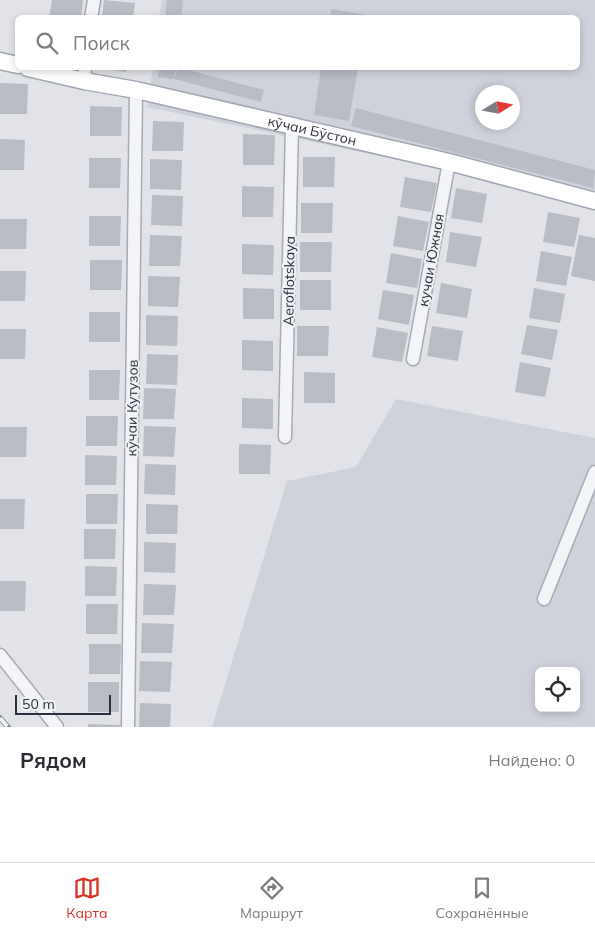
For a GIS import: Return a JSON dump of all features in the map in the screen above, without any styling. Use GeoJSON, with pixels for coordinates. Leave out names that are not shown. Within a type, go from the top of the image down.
{"type":"FeatureCollection","features":[{"type":"Feature","properties":{"kind":"main road"},"geometry":{"type":"LineString","coordinates":[[0,61],[15,64]]}},
{"type":"Feature","properties":{"kind":"main road","name":"кӯчаи Бӯстон"},"geometry":{"type":"LineString","coordinates":[[47,70],[85,74],[136,90],[449,162],[595,201]]}},
{"type":"Feature","properties":{"kind":"street"},"geometry":{"type":"LineString","coordinates":[[92,15],[94,0]]}},
{"type":"Feature","properties":{"kind":"street","name":"кӯчаи Кутузов"},"geometry":{"type":"LineString","coordinates":[[128,727],[136,90]]}},
{"type":"Feature","properties":{"kind":"street","name":"Aeroflotskaya"},"geometry":{"type":"LineString","coordinates":[[286,437],[292,126]]}},
{"type":"Feature","properties":{"kind":"street","name":"кучаи Южная"},"geometry":{"type":"LineString","coordinates":[[413,359],[449,162]]}},
{"type":"Feature","properties":{"kind":"street"},"geometry":{"type":"LineString","coordinates":[[544,599],[595,472]]}},
{"type":"Feature","properties":{"kind":"street"},"geometry":{"type":"LineString","coordinates":[[0,656],[57,727]]}},
{"type":"Feature","properties":{"kind":"shaded area"},"geometry":{"type":"Polygon","coordinates":[[[162,0],[595,0],[595,201],[147,107],[153,70],[580,70],[580,15],[159,15],[162,0]]]}},
{"type":"Feature","properties":{"kind":"shaded area"},"geometry":{"type":"Polygon","coordinates":[[[396,399],[595,438],[595,727],[212,727],[287,481],[356,467],[396,399]]]}},
{"type":"Feature","properties":{"kind":"building"},"geometry":{"type":"Polygon","coordinates":[[[52,0],[83,0],[81,15],[50,15],[52,0]]]}},
{"type":"Feature","properties":{"kind":"building"},"geometry":{"type":"Polygon","coordinates":[[[104,0],[135,3],[133,15],[102,15],[104,0]]]}},
{"type":"Feature","properties":{"kind":"building"},"geometry":{"type":"Polygon","coordinates":[[[167,0],[183,0],[181,15],[165,15],[167,0]]]}},
{"type":"Feature","properties":{"kind":"building"},"geometry":{"type":"Polygon","coordinates":[[[331,9],[367,15],[330,15],[331,9]]]}},
{"type":"Feature","properties":{"kind":"building"},"geometry":{"type":"Polygon","coordinates":[[[159,70],[176,70],[174,79],[158,77],[159,70]]]}},
{"type":"Feature","properties":{"kind":"building"},"geometry":{"type":"Polygon","coordinates":[[[177,70],[189,70],[264,90],[261,102],[174,79],[177,70]]]}},
{"type":"Feature","properties":{"kind":"building"},"geometry":{"type":"Polygon","coordinates":[[[321,70],[358,70],[349,121],[314,115],[321,70]]]}},
{"type":"Feature","properties":{"kind":"building"},"geometry":{"type":"Polygon","coordinates":[[[0,83],[28,84],[27,114],[0,114],[0,83]]]}},
{"type":"Feature","properties":{"kind":"building"},"geometry":{"type":"Polygon","coordinates":[[[90,106],[122,107],[121,136],[90,136],[90,106]]]}},
{"type":"Feature","properties":{"kind":"building"},"geometry":{"type":"Polygon","coordinates":[[[356,108],[595,170],[593,188],[351,126],[356,108]]]}},
{"type":"Feature","properties":{"kind":"building"},"geometry":{"type":"Polygon","coordinates":[[[153,121],[184,122],[183,151],[152,151],[153,121]]]}},
{"type":"Feature","properties":{"kind":"building"},"geometry":{"type":"Polygon","coordinates":[[[243,134],[275,135],[274,165],[243,165],[243,134]]]}},
{"type":"Feature","properties":{"kind":"building"},"geometry":{"type":"Polygon","coordinates":[[[0,139],[25,140],[24,170],[0,170],[0,139]]]}},
{"type":"Feature","properties":{"kind":"building"},"geometry":{"type":"Polygon","coordinates":[[[303,157],[335,157],[334,187],[303,187],[303,157]]]}},
{"type":"Feature","properties":{"kind":"building"},"geometry":{"type":"Polygon","coordinates":[[[89,158],[121,158],[120,188],[89,188],[89,158]]]}},
{"type":"Feature","properties":{"kind":"building"},"geometry":{"type":"Polygon","coordinates":[[[150,159],[182,160],[181,190],[150,189],[150,159]]]}},
{"type":"Feature","properties":{"kind":"building"},"geometry":{"type":"Polygon","coordinates":[[[405,177],[437,183],[431,212],[400,207],[405,177]]]}},
{"type":"Feature","properties":{"kind":"building"},"geometry":{"type":"Polygon","coordinates":[[[242,186],[274,187],[273,217],[242,217],[242,186]]]}},
{"type":"Feature","properties":{"kind":"building"},"geometry":{"type":"Polygon","coordinates":[[[456,188],[487,194],[482,223],[451,218],[456,188]]]}},
{"type":"Feature","properties":{"kind":"building"},"geometry":{"type":"Polygon","coordinates":[[[152,195],[183,196],[182,226],[151,225],[152,195]]]}},
{"type":"Feature","properties":{"kind":"building"},"geometry":{"type":"Polygon","coordinates":[[[301,203],[333,203],[332,233],[301,233],[301,203]]]}},
{"type":"Feature","properties":{"kind":"building"},"geometry":{"type":"Polygon","coordinates":[[[548,212],[580,218],[574,247],[543,242],[548,212]]]}},
{"type":"Feature","properties":{"kind":"building"},"geometry":{"type":"Polygon","coordinates":[[[89,216],[121,216],[120,246],[89,246],[89,216]]]}},
{"type":"Feature","properties":{"kind":"building"},"geometry":{"type":"Polygon","coordinates":[[[398,216],[429,222],[423,251],[393,246],[398,216]]]}},
{"type":"Feature","properties":{"kind":"building"},"geometry":{"type":"Polygon","coordinates":[[[0,219],[27,219],[26,249],[0,249],[0,219]]]}},
{"type":"Feature","properties":{"kind":"building"},"geometry":{"type":"Polygon","coordinates":[[[450,232],[482,237],[476,267],[446,262],[450,232]]]}},
{"type":"Feature","properties":{"kind":"building"},"geometry":{"type":"Polygon","coordinates":[[[150,235],[182,236],[180,266],[149,266],[150,235]]]}},
{"type":"Feature","properties":{"kind":"building"},"geometry":{"type":"Polygon","coordinates":[[[579,235],[595,238],[595,281],[571,276],[579,235]]]}},
{"type":"Feature","properties":{"kind":"building"},"geometry":{"type":"Polygon","coordinates":[[[300,242],[332,242],[331,272],[300,272],[300,242]]]}},
{"type":"Feature","properties":{"kind":"building"},"geometry":{"type":"Polygon","coordinates":[[[242,244],[274,245],[273,275],[242,274],[242,244]]]}},
{"type":"Feature","properties":{"kind":"building"},"geometry":{"type":"Polygon","coordinates":[[[541,251],[572,257],[566,286],[536,281],[541,251]]]}},
{"type":"Feature","properties":{"kind":"building"},"geometry":{"type":"Polygon","coordinates":[[[391,253],[422,259],[417,288],[386,283],[391,253]]]}},
{"type":"Feature","properties":{"kind":"building"},"geometry":{"type":"Polygon","coordinates":[[[90,260],[122,260],[121,290],[90,290],[90,260]]]}},
{"type":"Feature","properties":{"kind":"building"},"geometry":{"type":"Polygon","coordinates":[[[0,271],[26,271],[25,301],[0,301],[0,271]]]}},
{"type":"Feature","properties":{"kind":"building"},"geometry":{"type":"Polygon","coordinates":[[[148,276],[180,277],[178,307],[148,306],[148,276]]]}},
{"type":"Feature","properties":{"kind":"building"},"geometry":{"type":"Polygon","coordinates":[[[300,280],[331,280],[331,310],[300,310],[300,280]]]}},
{"type":"Feature","properties":{"kind":"building"},"geometry":{"type":"Polygon","coordinates":[[[441,283],[472,289],[467,318],[436,313],[441,283]]]}},
{"type":"Feature","properties":{"kind":"building"},"geometry":{"type":"Polygon","coordinates":[[[243,288],[274,289],[274,319],[243,319],[243,288]]]}},
{"type":"Feature","properties":{"kind":"building"},"geometry":{"type":"Polygon","coordinates":[[[534,288],[565,294],[560,323],[529,318],[534,288]]]}},
{"type":"Feature","properties":{"kind":"building"},"geometry":{"type":"Polygon","coordinates":[[[383,290],[414,295],[409,325],[378,319],[383,290]]]}},
{"type":"Feature","properties":{"kind":"building"},"geometry":{"type":"Polygon","coordinates":[[[89,312],[120,312],[120,342],[89,342],[89,312]]]}},
{"type":"Feature","properties":{"kind":"building"},"geometry":{"type":"Polygon","coordinates":[[[146,315],[178,316],[177,346],[146,345],[146,315]]]}},
{"type":"Feature","properties":{"kind":"building"},"geometry":{"type":"Polygon","coordinates":[[[527,325],[558,330],[552,360],[521,354],[527,325]]]}},
{"type":"Feature","properties":{"kind":"building"},"geometry":{"type":"Polygon","coordinates":[[[297,326],[329,326],[328,356],[297,356],[297,326]]]}},
{"type":"Feature","properties":{"kind":"building"},"geometry":{"type":"Polygon","coordinates":[[[432,326],[463,331],[458,361],[427,356],[432,326]]]}},
{"type":"Feature","properties":{"kind":"building"},"geometry":{"type":"Polygon","coordinates":[[[377,327],[408,333],[402,362],[372,357],[377,327]]]}},
{"type":"Feature","properties":{"kind":"building"},"geometry":{"type":"Polygon","coordinates":[[[0,329],[26,329],[25,359],[0,359],[0,329]]]}},
{"type":"Feature","properties":{"kind":"building"},"geometry":{"type":"Polygon","coordinates":[[[242,340],[273,341],[273,371],[242,370],[242,340]]]}},
{"type":"Feature","properties":{"kind":"building"},"geometry":{"type":"Polygon","coordinates":[[[147,354],[178,355],[177,385],[146,384],[147,354]]]}},
{"type":"Feature","properties":{"kind":"building"},"geometry":{"type":"Polygon","coordinates":[[[520,362],[551,368],[545,397],[515,392],[520,362]]]}},
{"type":"Feature","properties":{"kind":"building"},"geometry":{"type":"Polygon","coordinates":[[[89,370],[120,370],[119,400],[89,400],[89,370]]]}},
{"type":"Feature","properties":{"kind":"building"},"geometry":{"type":"Polygon","coordinates":[[[304,372],[335,373],[335,403],[304,403],[304,372]]]}},
{"type":"Feature","properties":{"kind":"building"},"geometry":{"type":"Polygon","coordinates":[[[144,388],[176,389],[174,419],[143,419],[144,388]]]}},
{"type":"Feature","properties":{"kind":"building"},"geometry":{"type":"Polygon","coordinates":[[[242,398],[273,399],[273,429],[242,428],[242,398]]]}},
{"type":"Feature","properties":{"kind":"building"},"geometry":{"type":"Polygon","coordinates":[[[86,416],[118,416],[117,446],[86,446],[86,416]]]}},
{"type":"Feature","properties":{"kind":"building"},"geometry":{"type":"Polygon","coordinates":[[[144,426],[176,427],[174,457],[143,456],[144,426]]]}},
{"type":"Feature","properties":{"kind":"building"},"geometry":{"type":"Polygon","coordinates":[[[0,427],[27,427],[26,457],[0,457],[0,427]]]}},
{"type":"Feature","properties":{"kind":"building"},"geometry":{"type":"Polygon","coordinates":[[[239,444],[271,445],[270,474],[239,474],[239,444]]]}},
{"type":"Feature","properties":{"kind":"building"},"geometry":{"type":"Polygon","coordinates":[[[85,455],[117,456],[116,485],[85,485],[85,455]]]}},
{"type":"Feature","properties":{"kind":"building"},"geometry":{"type":"Polygon","coordinates":[[[145,464],[176,465],[175,495],[144,494],[145,464]]]}},
{"type":"Feature","properties":{"kind":"building"},"geometry":{"type":"Polygon","coordinates":[[[86,494],[118,494],[117,524],[86,524],[86,494]]]}},
{"type":"Feature","properties":{"kind":"building"},"geometry":{"type":"Polygon","coordinates":[[[0,499],[25,499],[24,529],[0,529],[0,499]]]}},
{"type":"Feature","properties":{"kind":"building"},"geometry":{"type":"Polygon","coordinates":[[[146,504],[178,505],[177,534],[146,534],[146,504]]]}},
{"type":"Feature","properties":{"kind":"building"},"geometry":{"type":"Polygon","coordinates":[[[84,529],[116,529],[115,559],[84,559],[84,529]]]}},
{"type":"Feature","properties":{"kind":"building"},"geometry":{"type":"Polygon","coordinates":[[[144,542],[176,543],[175,573],[144,572],[144,542]]]}},
{"type":"Feature","properties":{"kind":"building"},"geometry":{"type":"Polygon","coordinates":[[[85,566],[117,567],[116,596],[85,596],[85,566]]]}},
{"type":"Feature","properties":{"kind":"building"},"geometry":{"type":"Polygon","coordinates":[[[0,581],[26,581],[25,611],[0,611],[0,581]]]}},
{"type":"Feature","properties":{"kind":"building"},"geometry":{"type":"Polygon","coordinates":[[[144,584],[176,585],[174,615],[143,615],[144,584]]]}},
{"type":"Feature","properties":{"kind":"building"},"geometry":{"type":"Polygon","coordinates":[[[86,604],[118,604],[117,634],[86,634],[86,604]]]}},
{"type":"Feature","properties":{"kind":"building"},"geometry":{"type":"Polygon","coordinates":[[[142,623],[174,624],[172,653],[141,653],[142,623]]]}},
{"type":"Feature","properties":{"kind":"building"},"geometry":{"type":"Polygon","coordinates":[[[89,644],[121,644],[120,674],[89,674],[89,644]]]}},
{"type":"Feature","properties":{"kind":"building"},"geometry":{"type":"Polygon","coordinates":[[[140,661],[172,662],[170,692],[139,691],[140,661]]]}},
{"type":"Feature","properties":{"kind":"building"},"geometry":{"type":"Polygon","coordinates":[[[88,682],[119,682],[119,712],[88,712],[88,682]]]}},
{"type":"Feature","properties":{"kind":"building"},"geometry":{"type":"Polygon","coordinates":[[[140,703],[171,704],[170,727],[139,727],[140,703]]]}},
{"type":"Feature","properties":{"kind":"building"},"geometry":{"type":"Polygon","coordinates":[[[88,724],[120,725],[120,727],[88,727],[88,724]]]}},
{"type":"Feature","properties":{"kind":"railway"},"geometry":{"type":"LineString","coordinates":[[0,718],[8,727]]}}]}
